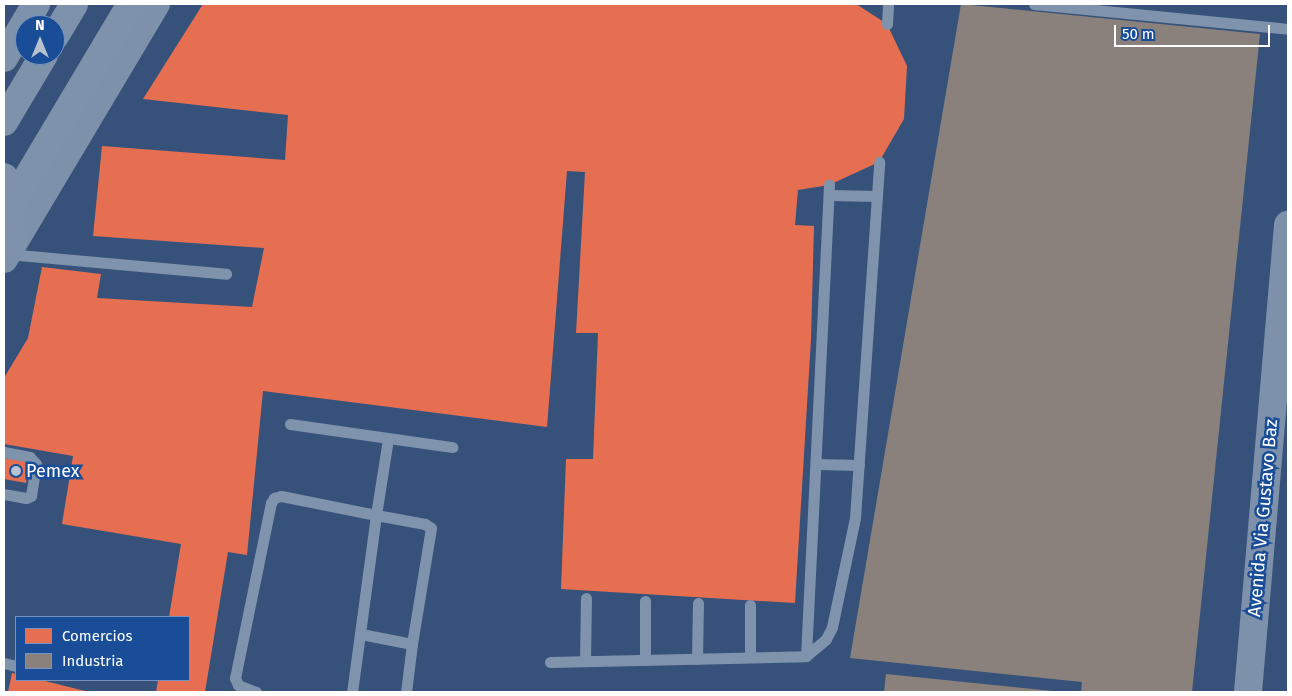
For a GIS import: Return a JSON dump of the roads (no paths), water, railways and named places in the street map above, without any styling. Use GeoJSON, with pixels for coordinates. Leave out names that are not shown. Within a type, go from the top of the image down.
{"type":"FeatureCollection","features":[{"type":"Feature","properties":{"kind":"highway"},"geometry":{"type":"LineString","coordinates":[[4,58],[36,4]]}},
{"type":"Feature","properties":{"kind":"highway"},"geometry":{"type":"LineString","coordinates":[[65,19],[74,4]]}},
{"type":"Feature","properties":{"kind":"highway"},"geometry":{"type":"LineString","coordinates":[[7,243],[131,4]]}},
{"type":"Feature","properties":{"kind":"highway"},"geometry":{"type":"LineString","coordinates":[[4,122],[38,65]]}},
{"type":"Feature","properties":{"kind":"highway"},"geometry":{"type":"LineString","coordinates":[[4,177],[7,243]]}},
{"type":"Feature","properties":{"kind":"main road"},"geometry":{"type":"LineString","coordinates":[[7,243],[156,4]]}},
{"type":"Feature","properties":{"kind":"main road","name":"Avenida Via Gustavo Baz"},"geometry":{"type":"LineString","coordinates":[[1248,692],[1288,225]]}},
{"type":"Feature","properties":{"kind":"lane"},"geometry":{"type":"LineString","coordinates":[[887,24],[888,4]]}},
{"type":"Feature","properties":{"kind":"lane"},"geometry":{"type":"LineString","coordinates":[[1034,4],[1288,29]]}},
{"type":"Feature","properties":{"kind":"lane"},"geometry":{"type":"LineString","coordinates":[[550,662],[806,656],[826,639],[832,627],[855,518],[879,162]]}},
{"type":"Feature","properties":{"kind":"lane"},"geometry":{"type":"LineString","coordinates":[[806,656],[829,190],[876,196]]}},
{"type":"Feature","properties":{"kind":"lane"},"geometry":{"type":"LineString","coordinates":[[7,243],[226,274]]}},
{"type":"Feature","properties":{"kind":"lane"},"geometry":{"type":"LineString","coordinates":[[290,424],[452,447]]}},
{"type":"Feature","properties":{"kind":"lane"},"geometry":{"type":"LineString","coordinates":[[352,692],[388,439]]}},
{"type":"Feature","properties":{"kind":"lane"},"geometry":{"type":"LineString","coordinates":[[4,452],[30,457],[36,464],[31,496],[26,498],[4,494]]}},
{"type":"Feature","properties":{"kind":"lane"},"geometry":{"type":"LineString","coordinates":[[816,464],[859,465]]}},
{"type":"Feature","properties":{"kind":"lane"},"geometry":{"type":"LineString","coordinates":[[256,692],[244,689],[238,685],[235,678],[271,503],[274,498],[281,496],[425,524],[431,528],[406,692]]}},
{"type":"Feature","properties":{"kind":"lane"},"geometry":{"type":"LineString","coordinates":[[584,661],[586,598]]}},
{"type":"Feature","properties":{"kind":"lane"},"geometry":{"type":"LineString","coordinates":[[645,601],[645,660]]}},
{"type":"Feature","properties":{"kind":"lane"},"geometry":{"type":"LineString","coordinates":[[697,659],[698,603]]}},
{"type":"Feature","properties":{"kind":"lane"},"geometry":{"type":"LineString","coordinates":[[750,606],[750,657]]}},
{"type":"Feature","properties":{"kind":"lane"},"geometry":{"type":"LineString","coordinates":[[361,634],[412,644]]}},
{"type":"Feature","properties":{"kind":"place","name":"Pemex"},"geometry":{"type":"Point","coordinates":[16,471]}}]}
